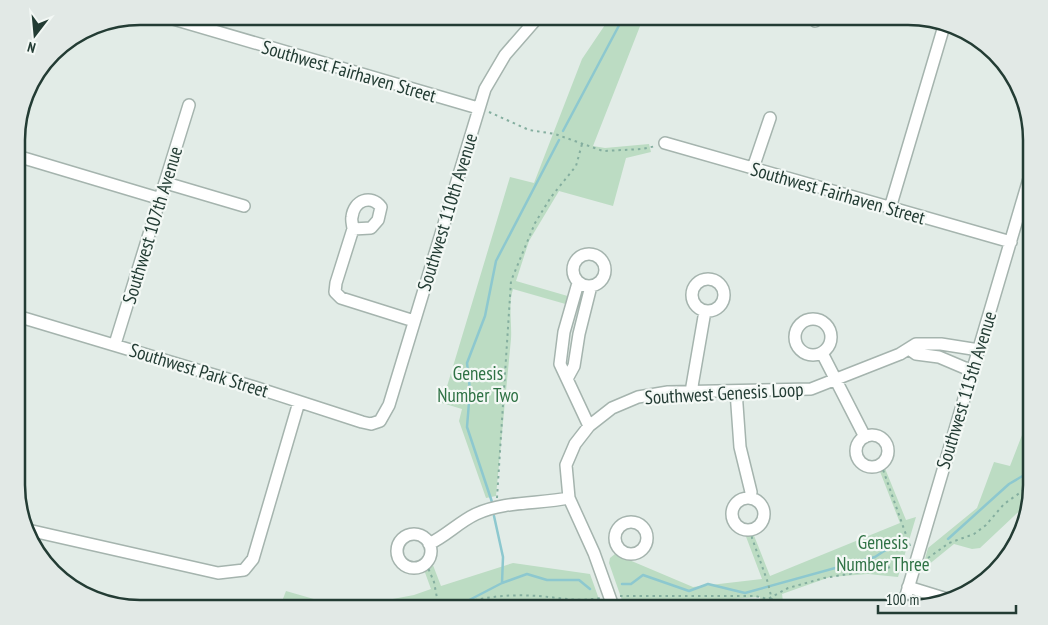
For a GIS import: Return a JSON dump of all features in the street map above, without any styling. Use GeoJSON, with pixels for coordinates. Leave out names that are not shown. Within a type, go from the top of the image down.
{"type":"FeatureCollection","features":[{"type":"Feature","properties":{"kind":"street","name":"Southwest Fairhaven Street"},"geometry":{"type":"LineString","coordinates":[[194,25],[478,108]]}},
{"type":"Feature","properties":{"kind":"street","name":"Southwest 110th Avenue"},"geometry":{"type":"LineString","coordinates":[[380,421],[389,405],[478,108],[496,66],[531,25]]}},
{"type":"Feature","properties":{"kind":"street"},"geometry":{"type":"LineString","coordinates":[[890,208],[943,31]]}},
{"type":"Feature","properties":{"kind":"street","name":"Southwest 107th Avenue"},"geometry":{"type":"LineString","coordinates":[[115,344],[189,105]]}},
{"type":"Feature","properties":{"kind":"street"},"geometry":{"type":"LineString","coordinates":[[753,168],[770,118]]}},
{"type":"Feature","properties":{"kind":"street","name":"Southwest Fairhaven Street"},"geometry":{"type":"LineString","coordinates":[[665,144],[1010,242]]}},
{"type":"Feature","properties":{"kind":"street"},"geometry":{"type":"LineString","coordinates":[[25,158],[161,198]]}},
{"type":"Feature","properties":{"kind":"street"},"geometry":{"type":"LineString","coordinates":[[166,183],[244,206]]}},
{"type":"Feature","properties":{"kind":"street","name":"Southwest 115th Avenue"},"geometry":{"type":"LineString","coordinates":[[904,600],[1023,201]]}},
{"type":"Feature","properties":{"kind":"street"},"geometry":{"type":"LineString","coordinates":[[354,229],[336,283],[335,292],[341,298],[414,320]]}},
{"type":"Feature","properties":{"kind":"street"},"geometry":{"type":"LineString","coordinates":[[582,255],[594,255],[602,261],[605,272],[601,282],[591,286],[578,282],[572,273],[574,262],[582,255]]}},
{"type":"Feature","properties":{"kind":"street"},"geometry":{"type":"LineString","coordinates":[[578,282],[564,332],[560,364],[568,377],[589,426]]}},
{"type":"Feature","properties":{"kind":"street"},"geometry":{"type":"LineString","coordinates":[[568,377],[574,366],[579,334],[591,286]]}},
{"type":"Feature","properties":{"kind":"street"},"geometry":{"type":"LineString","coordinates":[[691,392],[706,311]]}},
{"type":"Feature","properties":{"kind":"street","name":"Southwest Park Street"},"geometry":{"type":"LineString","coordinates":[[25,318],[115,344],[371,424],[380,421]]}},
{"type":"Feature","properties":{"kind":"street","name":"Southwest Genesis Loop"},"geometry":{"type":"LineString","coordinates":[[611,600],[594,553],[569,498],[566,465],[575,444],[589,426],[612,408],[638,396],[691,392],[811,389],[909,349],[916,344],[926,343],[979,350]]}},
{"type":"Feature","properties":{"kind":"street"},"geometry":{"type":"LineString","coordinates":[[909,349],[916,354],[939,357],[972,371]]}},
{"type":"Feature","properties":{"kind":"street"},"geometry":{"type":"LineString","coordinates":[[822,353],[865,437]]}},
{"type":"Feature","properties":{"kind":"street"},"geometry":{"type":"LineString","coordinates":[[736,391],[740,447],[751,492],[750,498]]}},
{"type":"Feature","properties":{"kind":"street"},"geometry":{"type":"LineString","coordinates":[[35,532],[218,574],[244,570],[253,559],[299,402]]}},
{"type":"Feature","properties":{"kind":"street"},"geometry":{"type":"LineString","coordinates":[[874,435],[882,439],[887,445],[887,456],[881,464],[870,467],[858,459],[856,450],[859,442],[865,437],[874,435]]}},
{"type":"Feature","properties":{"kind":"street"},"geometry":{"type":"LineString","coordinates":[[430,544],[478,513],[498,507],[569,498]]}},
{"type":"Feature","properties":{"kind":"street"},"geometry":{"type":"LineString","coordinates":[[750,498],[761,504],[764,516],[758,527],[751,530],[743,530],[735,525],[731,513],[734,504],[740,500],[750,498]]}},
{"type":"Feature","properties":{"kind":"street"},"geometry":{"type":"LineString","coordinates":[[409,534],[417,534],[425,538],[430,544],[431,552],[426,562],[414,568],[406,566],[398,556],[399,542],[409,534]]}},
{"type":"Feature","properties":{"kind":"street"},"geometry":{"type":"LineString","coordinates":[[594,553],[615,544]]}},
{"type":"Feature","properties":{"kind":"street"},"geometry":{"type":"LineString","coordinates":[[908,587],[937,596]]}},
{"type":"Feature","properties":{"kind":"path"},"geometry":{"type":"LineString","coordinates":[[478,108],[530,130],[555,134],[607,152],[621,149],[648,148]]}},
{"type":"Feature","properties":{"kind":"path"},"geometry":{"type":"LineString","coordinates":[[498,507],[511,281],[535,223],[551,197],[576,166],[582,144]]}},
{"type":"Feature","properties":{"kind":"path"},"geometry":{"type":"LineString","coordinates":[[881,464],[911,549]]}},
{"type":"Feature","properties":{"kind":"path"},"geometry":{"type":"LineString","coordinates":[[924,562],[949,543],[974,534],[986,525],[1004,504],[1023,491]]}},
{"type":"Feature","properties":{"kind":"path"},"geometry":{"type":"LineString","coordinates":[[751,530],[772,598]]}},
{"type":"Feature","properties":{"kind":"path"},"geometry":{"type":"LineString","coordinates":[[426,562],[434,582],[438,600]]}},
{"type":"Feature","properties":{"kind":"path"},"geometry":{"type":"LineString","coordinates":[[622,595],[755,596],[772,598],[788,588],[824,578],[906,565]]}},
{"type":"Feature","properties":{"kind":"path"},"geometry":{"type":"LineString","coordinates":[[486,600],[502,596],[539,596],[567,600]]}},
{"type":"Feature","properties":{"kind":"path"},"geometry":{"type":"LineString","coordinates":[[593,600],[599,599]]}},
{"type":"Feature","properties":{"kind":"green space","name":"Genesis Number Two"},"geometry":{"type":"Polygon","coordinates":[[[605,25],[640,25],[593,146],[605,148],[649,144],[651,152],[626,158],[613,206],[559,191],[529,241],[516,281],[571,297],[569,305],[513,289],[510,307],[511,339],[496,496],[486,498],[459,421],[462,409],[442,403],[510,177],[534,183],[582,59],[605,25]]]}},
{"type":"Feature","properties":{"kind":"green space"},"geometry":{"type":"Polygon","coordinates":[[[1023,433],[1023,493],[1020,511],[980,548],[972,549],[954,544],[922,570],[928,548],[977,508],[994,462],[1010,466],[1023,433]]]}},
{"type":"Feature","properties":{"kind":"green space","name":"Genesis Number Three"},"geometry":{"type":"Polygon","coordinates":[[[884,466],[906,520],[916,517],[898,577],[868,574],[830,577],[782,594],[783,600],[760,600],[760,597],[715,600],[622,600],[609,563],[610,558],[615,554],[693,587],[762,579],[745,534],[753,533],[770,576],[900,523],[879,469],[884,466]]]}},
{"type":"Feature","properties":{"kind":"green space"},"geometry":{"type":"Polygon","coordinates":[[[431,560],[441,586],[513,563],[590,574],[599,600],[387,600],[414,595],[431,589],[423,567],[431,560]]]}},
{"type":"Feature","properties":{"kind":"green space"},"geometry":{"type":"Polygon","coordinates":[[[286,591],[317,600],[282,600],[286,591]]]}},
{"type":"Feature","properties":{"kind":"waterway"},"geometry":{"type":"LineString","coordinates":[[563,131],[619,25]]}},
{"type":"Feature","properties":{"kind":"waterway"},"geometry":{"type":"LineString","coordinates":[[492,502],[467,427],[470,390],[467,363],[485,316],[496,261],[559,140]]}},
{"type":"Feature","properties":{"kind":"waterway"},"geometry":{"type":"LineString","coordinates":[[948,539],[1009,484],[1023,476]]}},
{"type":"Feature","properties":{"kind":"waterway"},"geometry":{"type":"LineString","coordinates":[[494,516],[503,557],[502,583]]}},
{"type":"Feature","properties":{"kind":"waterway"},"geometry":{"type":"LineString","coordinates":[[622,584],[631,584],[643,575],[689,591],[708,584],[745,593],[875,557],[903,543]]}},
{"type":"Feature","properties":{"kind":"waterway"},"geometry":{"type":"LineString","coordinates":[[469,600],[502,583],[527,574],[547,580],[579,580],[590,589]]}}]}
